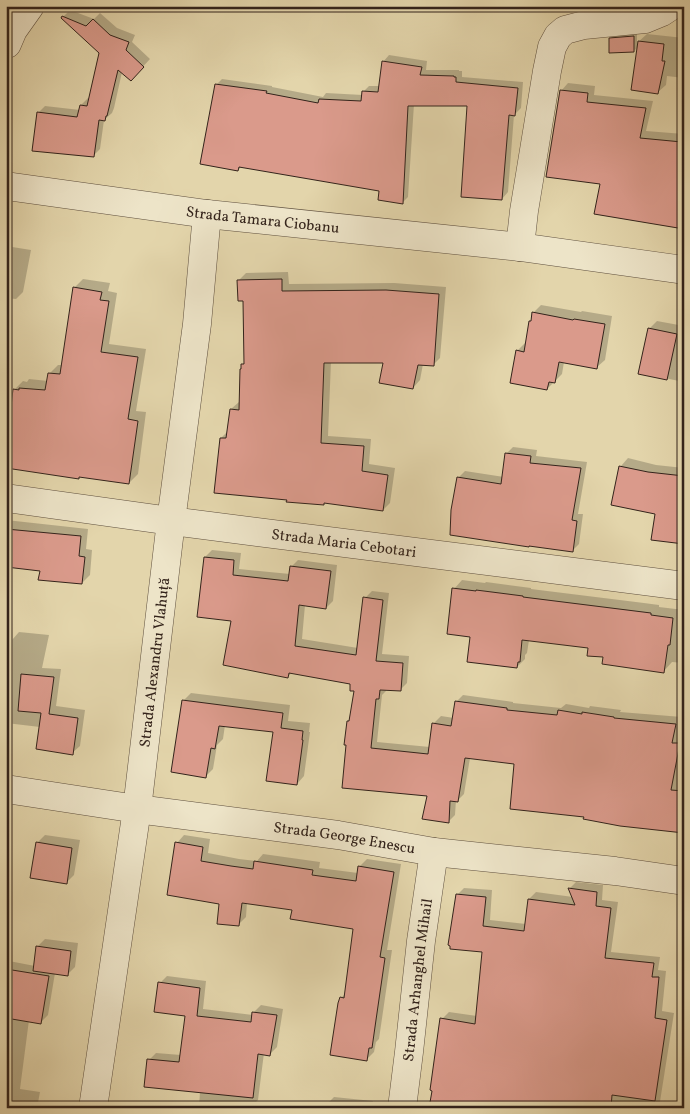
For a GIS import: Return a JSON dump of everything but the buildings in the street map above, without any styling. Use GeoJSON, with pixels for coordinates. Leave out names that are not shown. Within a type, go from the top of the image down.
{"type":"FeatureCollection","features":[{"type":"Feature","properties":{"kind":"street"},"geometry":{"type":"LineString","coordinates":[[7,44],[13,30],[30,6]]}},
{"type":"Feature","properties":{"kind":"street"},"geometry":{"type":"LineString","coordinates":[[520,247],[547,70],[552,47],[558,36],[565,30],[584,25],[645,19],[672,6]]}},
{"type":"Feature","properties":{"kind":"street","name":"Strada Tamara Ciobanu"},"geometry":{"type":"LineString","coordinates":[[6,186],[207,214],[520,247],[684,270]]}},
{"type":"Feature","properties":{"kind":"street","name":"Strada Аlexandru Vlahuță"},"geometry":{"type":"LineString","coordinates":[[93,1108],[136,810],[196,324],[207,214]]}},
{"type":"Feature","properties":{"kind":"street","name":"Strada Maria Cebotari"},"geometry":{"type":"LineString","coordinates":[[6,498],[171,521],[684,586]]}},
{"type":"Feature","properties":{"kind":"street","name":"Strada George Enescu"},"geometry":{"type":"LineString","coordinates":[[6,789],[136,810],[338,835],[434,852],[614,871],[684,881]]}},
{"type":"Feature","properties":{"kind":"street","name":"Strada Arhanghel Mihail"},"geometry":{"type":"LineString","coordinates":[[402,1108],[421,941],[434,852]]}}]}
